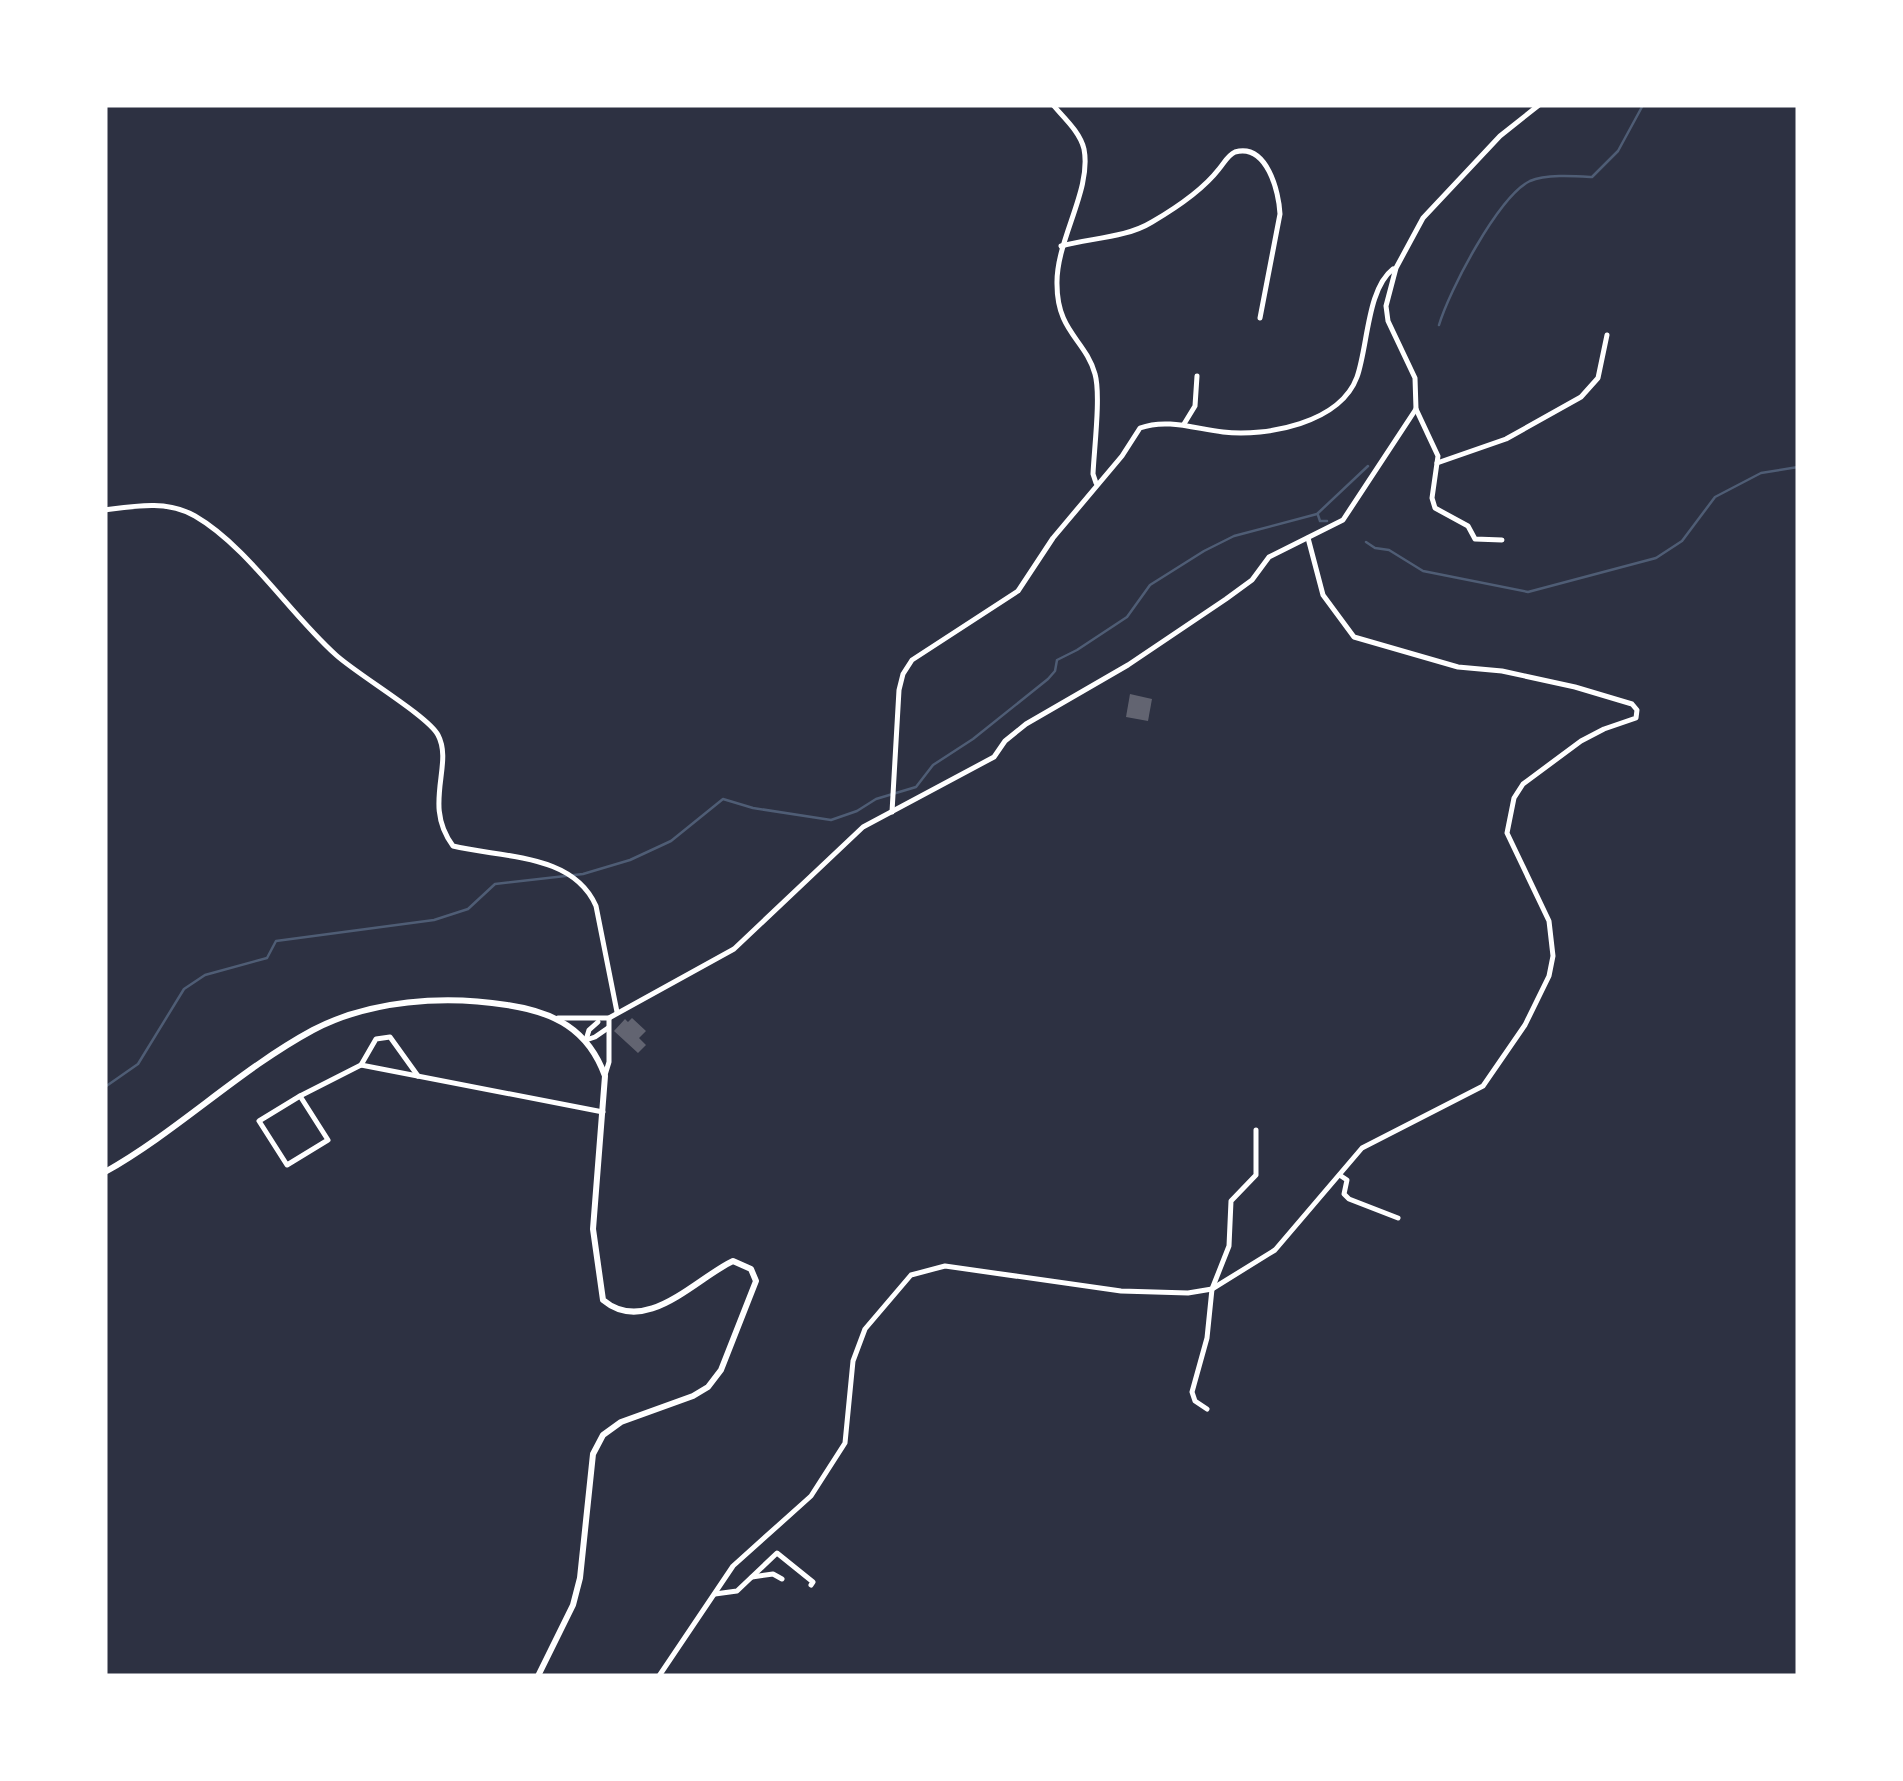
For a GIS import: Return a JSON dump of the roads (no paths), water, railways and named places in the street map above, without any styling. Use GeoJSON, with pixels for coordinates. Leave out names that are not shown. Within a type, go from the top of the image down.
{"type":"FeatureCollection","features":[{"type":"Feature","properties":{"kind":"main road"},"geometry":{"type":"LineString","coordinates":[[105,1172],[274,1054],[316,1028],[354,1014],[401,1004],[450,1000],[503,1004],[558,1018],[586,1040],[598,1056],[605,1076],[593,1229],[604,1300],[615,1310],[628,1314],[646,1311],[683,1294],[733,1261],[752,1269],[756,1281],[754,1294],[720,1370],[708,1387],[684,1400],[621,1422],[603,1435],[593,1454],[580,1578],[573,1605],[538,1676]]}},
{"type":"Feature","properties":{"kind":"street"},"geometry":{"type":"LineString","coordinates":[[1053,105],[1075,129],[1084,148],[1083,174],[1056,282],[1064,323],[1096,380],[1096,483]]}},
{"type":"Feature","properties":{"kind":"street"},"geometry":{"type":"LineString","coordinates":[[1502,540],[1475,540],[1468,526],[1435,508],[1432,498],[1436,447],[1416,409],[1415,378],[1388,321],[1386,306],[1396,268],[1423,218],[1500,136],[1540,105]]}},
{"type":"Feature","properties":{"kind":"street"},"geometry":{"type":"LineString","coordinates":[[1062,246],[1150,224],[1200,190],[1229,156],[1248,152],[1260,159],[1279,198],[1280,214],[1260,318]]}},
{"type":"Feature","properties":{"kind":"street"},"geometry":{"type":"LineString","coordinates":[[892,809],[898,690],[912,660],[1018,591],[1053,538],[1122,456],[1140,428],[1184,424],[1238,433],[1271,430],[1330,410],[1353,390],[1378,288],[1396,268]]}},
{"type":"Feature","properties":{"kind":"street"},"geometry":{"type":"LineString","coordinates":[[1437,463],[1506,440],[1581,397],[1598,378],[1607,336]]}},
{"type":"Feature","properties":{"kind":"street"},"geometry":{"type":"LineString","coordinates":[[1184,424],[1195,406],[1196,376]]}},
{"type":"Feature","properties":{"kind":"street"},"geometry":{"type":"LineString","coordinates":[[558,1018],[609,1018],[734,949],[863,827],[994,756],[1026,724],[1169,638],[1252,580],[1270,557],[1343,520],[1416,409]]}},
{"type":"Feature","properties":{"kind":"street"},"geometry":{"type":"LineString","coordinates":[[105,510],[155,504],[193,514],[230,544],[336,656],[422,718],[438,735],[442,747],[438,798],[442,831],[454,846],[544,862],[589,890],[596,906],[617,1013]]}},
{"type":"Feature","properties":{"kind":"street"},"geometry":{"type":"LineString","coordinates":[[659,1676],[733,1566],[812,1496],[844,1443],[853,1361],[865,1329],[911,1275],[945,1266],[1120,1291],[1188,1292],[1212,1288],[1276,1250],[1362,1148],[1483,1086],[1525,1025],[1548,976],[1552,938],[1508,833],[1514,798],[1523,784],[1582,741],[1638,714],[1632,704],[1576,687],[1496,670],[1462,668],[1354,637],[1323,595],[1308,538]]}},
{"type":"Feature","properties":{"kind":"street"},"geometry":{"type":"LineString","coordinates":[[605,1076],[610,1048],[609,1018]]}},
{"type":"Feature","properties":{"kind":"street"},"geometry":{"type":"LineString","coordinates":[[600,1020],[589,1030],[586,1040],[608,1028]]}},
{"type":"Feature","properties":{"kind":"street"},"geometry":{"type":"LineString","coordinates":[[300,1096],[328,1140],[287,1166],[259,1121],[300,1096],[361,1065],[376,1039],[390,1037],[418,1076]]}},
{"type":"Feature","properties":{"kind":"street"},"geometry":{"type":"LineString","coordinates":[[361,1065],[603,1112]]}},
{"type":"Feature","properties":{"kind":"street"},"geometry":{"type":"LineString","coordinates":[[1207,1409],[1192,1392],[1207,1338],[1212,1288],[1229,1246],[1231,1201],[1256,1175],[1256,1130]]}},
{"type":"Feature","properties":{"kind":"street"},"geometry":{"type":"LineString","coordinates":[[1341,1176],[1347,1180],[1344,1194],[1349,1199],[1398,1218]]}},
{"type":"Feature","properties":{"kind":"street"},"geometry":{"type":"LineString","coordinates":[[715,1594],[736,1591],[777,1553],[813,1582],[811,1585]]}},
{"type":"Feature","properties":{"kind":"street"},"geometry":{"type":"LineString","coordinates":[[750,1577],[773,1574],[782,1580]]}},
{"type":"Feature","properties":{"kind":"waterway"},"geometry":{"type":"LineString","coordinates":[[1439,325],[1476,246],[1517,190],[1544,177],[1592,177],[1618,151],[1643,105]]}},
{"type":"Feature","properties":{"kind":"waterway"},"geometry":{"type":"LineString","coordinates":[[105,1087],[138,1064],[184,989],[205,975],[267,958],[276,941],[434,920],[468,909],[495,884],[583,874],[630,860],[671,841],[723,799],[753,808],[831,820],[876,799],[916,787],[933,765],[973,739],[1048,679],[1057,660],[1127,617],[1150,585],[1234,536],[1317,514],[1368,466]]}},
{"type":"Feature","properties":{"kind":"waterway"},"geometry":{"type":"LineString","coordinates":[[1366,542],[1389,550],[1423,571],[1528,592],[1656,558],[1682,541],[1715,497],[1761,473],[1798,467]]}},
{"type":"Feature","properties":{"kind":"waterway"},"geometry":{"type":"LineString","coordinates":[[1318,515],[1320,521],[1327,521]]}}]}
